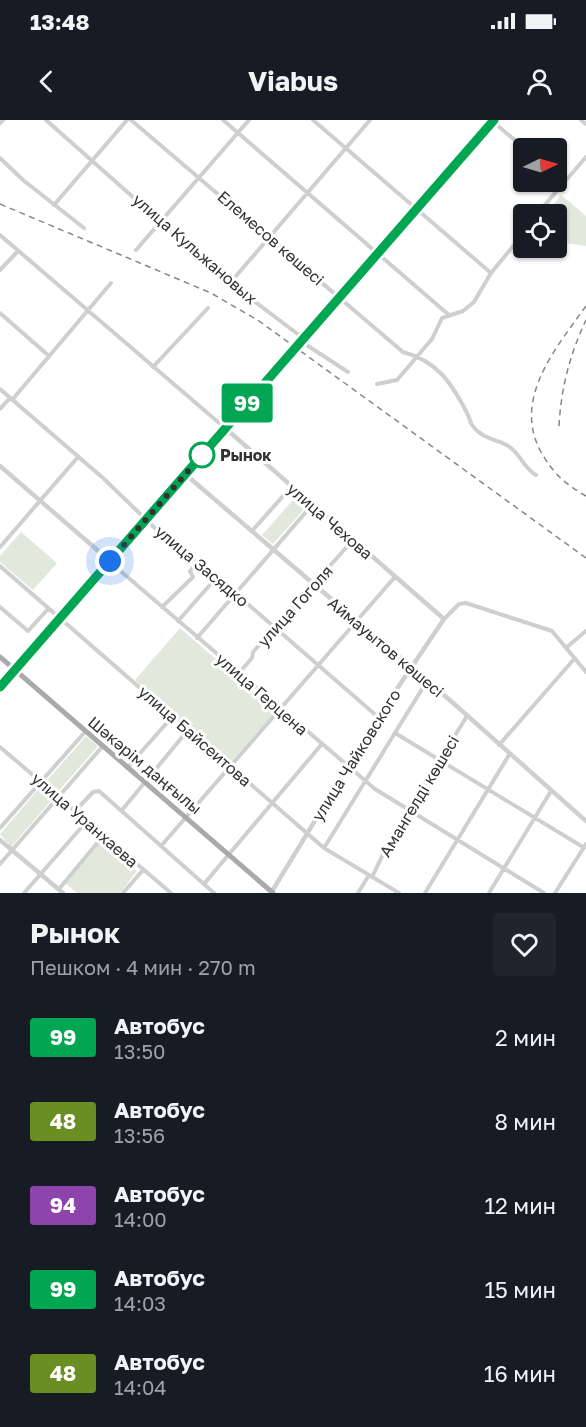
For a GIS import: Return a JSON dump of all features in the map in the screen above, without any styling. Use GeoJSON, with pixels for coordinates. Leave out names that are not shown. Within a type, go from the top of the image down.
{"type":"FeatureCollection","features":[{"type":"Feature","properties":{"kind":"main road"},"geometry":{"type":"LineString","coordinates":[[0,687],[492,120]]}},
{"type":"Feature","properties":{"kind":"main road","name":"Шәкәрім даңғылы"},"geometry":{"type":"LineString","coordinates":[[0,657],[272,893]]}},
{"type":"Feature","properties":{"kind":"street"},"geometry":{"type":"LineString","coordinates":[[0,123],[3,120]]}},
{"type":"Feature","properties":{"kind":"street","name":"улица Кульжановых"},"geometry":{"type":"LineString","coordinates":[[46,120],[162,220],[230,283],[299,335],[301,340],[348,372]]}},
{"type":"Feature","properties":{"kind":"street"},"geometry":{"type":"LineString","coordinates":[[54,205],[129,120]]}},
{"type":"Feature","properties":{"kind":"street","name":"Елемесов көшесі"},"geometry":{"type":"LineString","coordinates":[[129,120],[200,176],[403,351],[424,358],[451,383],[472,425],[492,442],[508,445],[530,472],[536,475]]}},
{"type":"Feature","properties":{"kind":"street"},"geometry":{"type":"LineString","coordinates":[[223,120],[449,315]]}},
{"type":"Feature","properties":{"kind":"street"},"geometry":{"type":"LineString","coordinates":[[136,250],[249,120]]}},
{"type":"Feature","properties":{"kind":"street"},"geometry":{"type":"LineString","coordinates":[[313,120],[490,273]]}},
{"type":"Feature","properties":{"kind":"street"},"geometry":{"type":"LineString","coordinates":[[230,283],[370,120]]}},
{"type":"Feature","properties":{"kind":"street"},"geometry":{"type":"LineString","coordinates":[[492,120],[513,138]]}},
{"type":"Feature","properties":{"kind":"street"},"geometry":{"type":"LineString","coordinates":[[581,120],[586,124]]}},
{"type":"Feature","properties":{"kind":"street"},"geometry":{"type":"LineString","coordinates":[[567,179],[586,157]]}},
{"type":"Feature","properties":{"kind":"street"},"geometry":{"type":"LineString","coordinates":[[0,158],[84,228]]}},
{"type":"Feature","properties":{"kind":"street"},"geometry":{"type":"LineString","coordinates":[[545,204],[556,192]]}},
{"type":"Feature","properties":{"kind":"street","name":"улица Чехова"},"geometry":{"type":"LineString","coordinates":[[0,235],[444,619]]}},
{"type":"Feature","properties":{"kind":"street"},"geometry":{"type":"LineString","coordinates":[[377,384],[397,380],[432,339],[438,322],[449,315],[463,311],[474,302],[490,273],[513,246]]}},
{"type":"Feature","properties":{"kind":"street"},"geometry":{"type":"LineString","coordinates":[[0,270],[18,251]]}},
{"type":"Feature","properties":{"kind":"street"},"geometry":{"type":"LineString","coordinates":[[0,409],[111,283]]}},
{"type":"Feature","properties":{"kind":"street"},"geometry":{"type":"LineString","coordinates":[[153,367],[208,308]]}},
{"type":"Feature","properties":{"kind":"street"},"geometry":{"type":"LineString","coordinates":[[0,313],[49,356]]}},
{"type":"Feature","properties":{"kind":"street","name":"улица Засядко"},"geometry":{"type":"LineString","coordinates":[[0,389],[147,518],[160,533],[198,562],[378,717]]}},
{"type":"Feature","properties":{"kind":"street"},"geometry":{"type":"LineString","coordinates":[[0,547],[78,457]]}},
{"type":"Feature","properties":{"kind":"street","name":"улица Герцена"},"geometry":{"type":"LineString","coordinates":[[0,466],[348,768],[409,810],[544,893]]}},
{"type":"Feature","properties":{"kind":"street","name":"Аймауытов көшесі"},"geometry":{"type":"LineString","coordinates":[[186,474],[586,821]]}},
{"type":"Feature","properties":{"kind":"street"},"geometry":{"type":"LineString","coordinates":[[252,531],[291,487]]}},
{"type":"Feature","properties":{"kind":"street"},"geometry":{"type":"LineString","coordinates":[[197,638],[272,548],[312,505]]}},
{"type":"Feature","properties":{"kind":"street","name":"улица Гоголя"},"geometry":{"type":"LineString","coordinates":[[239,673],[275,628],[353,540]]}},
{"type":"Feature","properties":{"kind":"street"},"geometry":{"type":"LineString","coordinates":[[162,607],[193,577],[190,572],[198,562]]}},
{"type":"Feature","properties":{"kind":"street","name":"улица Байсеитова"},"geometry":{"type":"LineString","coordinates":[[0,566],[324,848],[399,893]]}},
{"type":"Feature","properties":{"kind":"street"},"geometry":{"type":"LineString","coordinates":[[178,621],[216,578]]}},
{"type":"Feature","properties":{"kind":"street"},"geometry":{"type":"LineString","coordinates":[[161,846],[278,708],[394,578]]}},
{"type":"Feature","properties":{"kind":"street"},"geometry":{"type":"LineString","coordinates":[[444,619],[459,604],[466,603],[552,631],[586,672]]}},
{"type":"Feature","properties":{"kind":"street"},"geometry":{"type":"LineString","coordinates":[[0,607],[28,631],[48,609]]}},
{"type":"Feature","properties":{"kind":"street","name":"улица Чайковского"},"geometry":{"type":"LineString","coordinates":[[272,893],[378,717],[444,619]]}},
{"type":"Feature","properties":{"kind":"street"},"geometry":{"type":"LineString","coordinates":[[567,647],[586,631]]}},
{"type":"Feature","properties":{"kind":"street"},"geometry":{"type":"LineString","coordinates":[[499,745],[575,658]]}},
{"type":"Feature","properties":{"kind":"street"},"geometry":{"type":"LineString","coordinates":[[324,848],[427,681]]}},
{"type":"Feature","properties":{"kind":"street","name":"Амангелді көшесі"},"geometry":{"type":"LineString","coordinates":[[358,893],[371,876],[467,716]]}},
{"type":"Feature","properties":{"kind":"street"},"geometry":{"type":"LineString","coordinates":[[127,768],[172,717]]}},
{"type":"Feature","properties":{"kind":"street"},"geometry":{"type":"LineString","coordinates":[[122,811],[188,730]]}},
{"type":"Feature","properties":{"kind":"street"},"geometry":{"type":"LineString","coordinates":[[0,828],[85,732]]}},
{"type":"Feature","properties":{"kind":"street"},"geometry":{"type":"LineString","coordinates":[[395,733],[585,846],[555,893]]}},
{"type":"Feature","properties":{"kind":"street"},"geometry":{"type":"LineString","coordinates":[[204,884],[321,745]]}},
{"type":"Feature","properties":{"kind":"street","name":"улица Уранхаева"},"geometry":{"type":"LineString","coordinates":[[0,747],[171,893]]}},
{"type":"Feature","properties":{"kind":"street"},"geometry":{"type":"LineString","coordinates":[[0,864],[102,747]]}},
{"type":"Feature","properties":{"kind":"street"},"geometry":{"type":"LineString","coordinates":[[425,893],[509,755]]}},
{"type":"Feature","properties":{"kind":"street"},"geometry":{"type":"LineString","coordinates":[[75,812],[96,791],[122,811],[214,893]]}},
{"type":"Feature","properties":{"kind":"street"},"geometry":{"type":"LineString","coordinates":[[489,893],[551,791]]}},
{"type":"Feature","properties":{"kind":"street"},"geometry":{"type":"LineString","coordinates":[[24,893],[87,821]]}},
{"type":"Feature","properties":{"kind":"street"},"geometry":{"type":"LineString","coordinates":[[0,840],[61,891],[103,836]]}},
{"type":"Feature","properties":{"kind":"street"},"geometry":{"type":"LineString","coordinates":[[123,893],[143,870]]}},
{"type":"Feature","properties":{"kind":"shaded area"},"geometry":{"type":"Polygon","coordinates":[[[561,195],[586,216],[586,246],[567,243],[567,204],[554,204],[561,195]]]}},
{"type":"Feature","properties":{"kind":"shaded area"},"geometry":{"type":"Polygon","coordinates":[[[294,499],[305,508],[273,544],[262,535],[294,499]]]}},
{"type":"Feature","properties":{"kind":"shaded area"},"geometry":{"type":"Polygon","coordinates":[[[21,532],[57,563],[33,590],[0,562],[0,556],[21,532]]]}},
{"type":"Feature","properties":{"kind":"shaded area"},"geometry":{"type":"Polygon","coordinates":[[[180,628],[276,711],[230,763],[135,680],[180,628]]]}},
{"type":"Feature","properties":{"kind":"shaded area"},"geometry":{"type":"Polygon","coordinates":[[[86,736],[98,746],[57,793],[45,783],[86,736]]]}},
{"type":"Feature","properties":{"kind":"shaded area"},"geometry":{"type":"Polygon","coordinates":[[[42,785],[55,796],[11,847],[0,834],[42,785]]]}},
{"type":"Feature","properties":{"kind":"shaded area"},"geometry":{"type":"Polygon","coordinates":[[[100,841],[137,871],[120,893],[77,893],[65,883],[100,841]]]}},
{"type":"Feature","properties":{"kind":"railway"},"geometry":{"type":"LineString","coordinates":[[0,204],[211,293],[259,321],[586,558]]}},
{"type":"Feature","properties":{"kind":"railway"},"geometry":{"type":"LineString","coordinates":[[586,306],[562,339],[541,375],[532,413],[533,432],[545,459],[560,477],[586,496]]}},
{"type":"Feature","properties":{"kind":"railway"},"geometry":{"type":"LineString","coordinates":[[559,426],[567,372],[586,320]]}},
{"type":"Feature","properties":{"kind":"bus line","name":"99"},"geometry":{"type":"LineString","coordinates":[[0,687],[494,120]]}},
{"type":"Feature","properties":{"kind":"place","name":"Рынок"},"geometry":{"type":"Point","coordinates":[202,455]}},
{"type":"Feature","properties":{"kind":"route"},"geometry":{"type":"LineString","coordinates":[[110,561],[202,455]]}}]}
